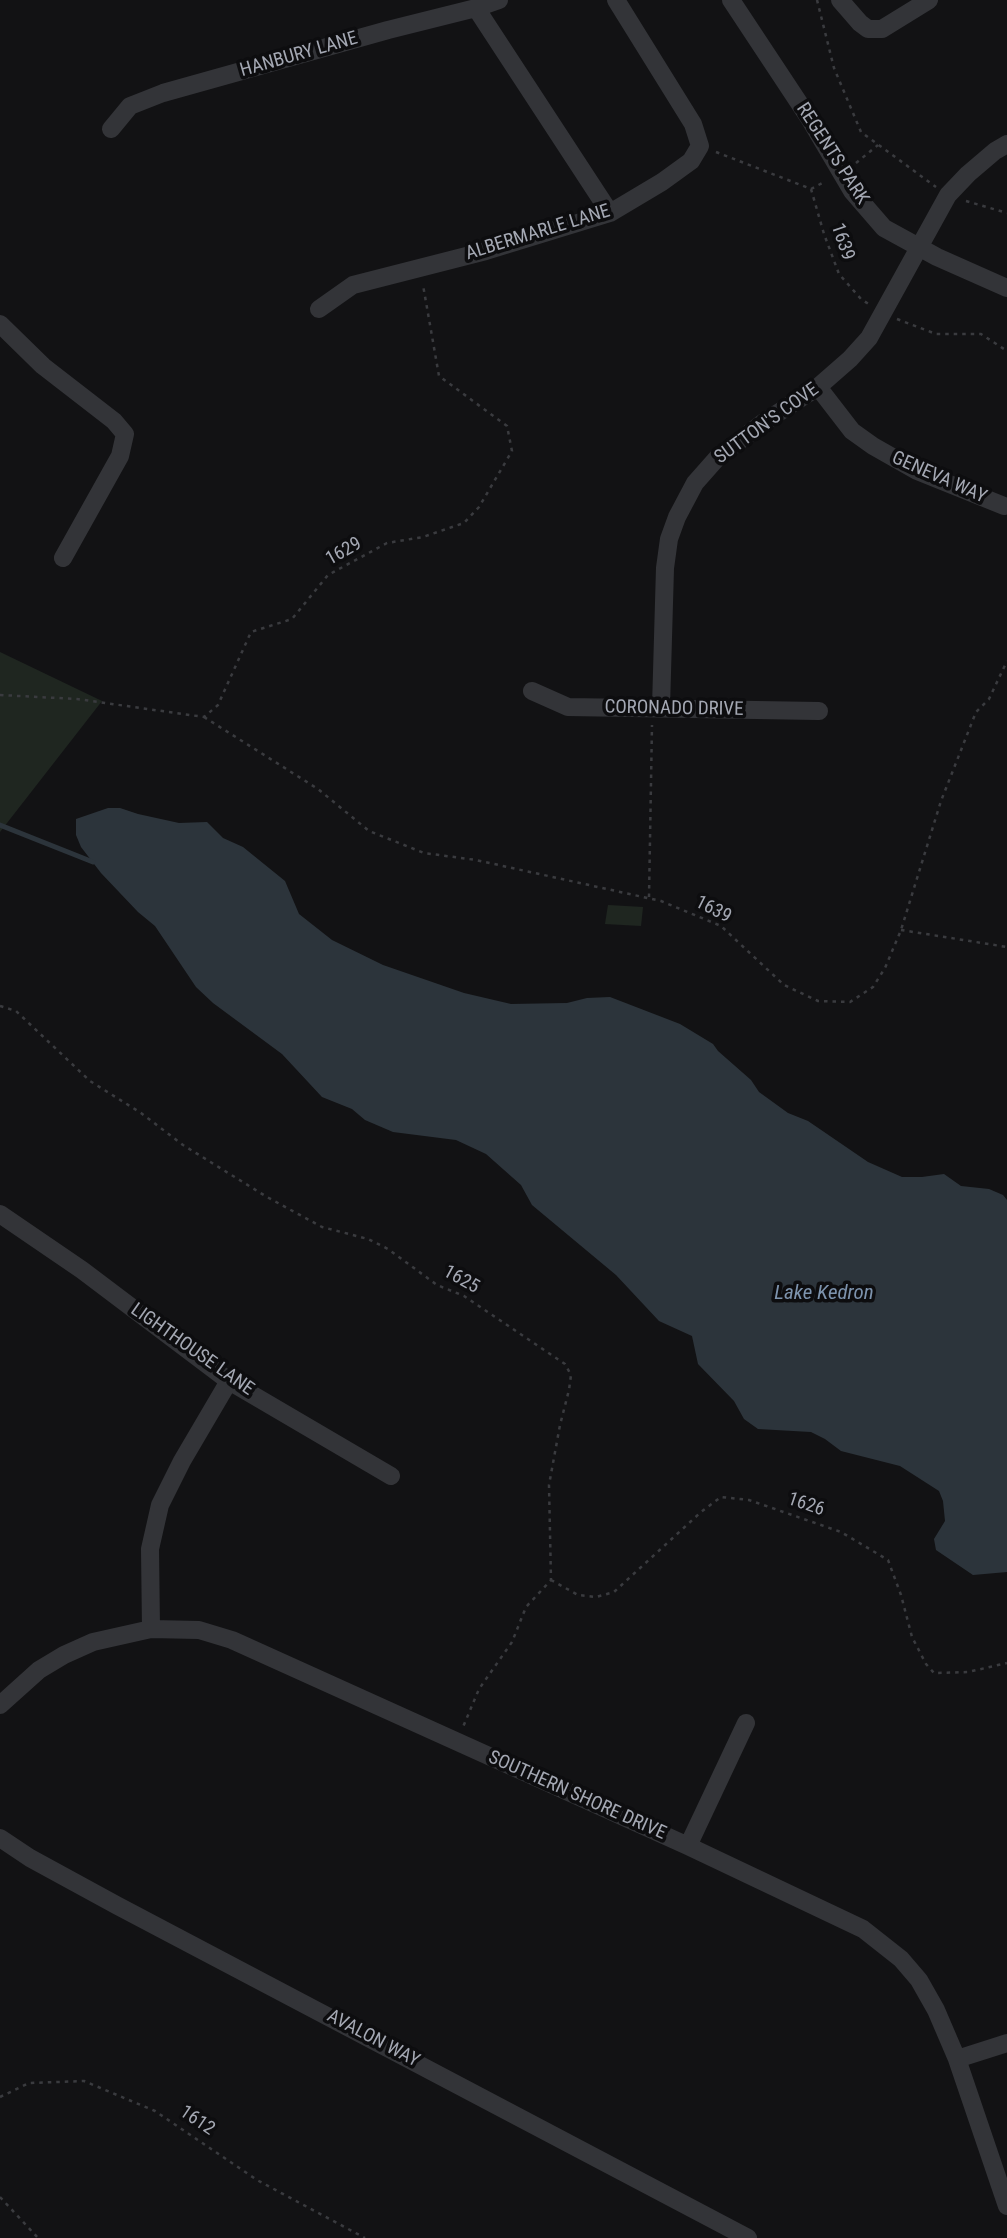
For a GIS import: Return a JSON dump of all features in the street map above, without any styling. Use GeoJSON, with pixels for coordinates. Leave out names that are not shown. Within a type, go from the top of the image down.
{"type":"FeatureCollection","features":[{"type":"Feature","properties":{"kind":"street","name":"HANBURY LANE"},"geometry":{"type":"LineString","coordinates":[[111,129],[130,106],[163,93],[499,0]]}},
{"type":"Feature","properties":{"kind":"street","name":"REGENTS PARK"},"geometry":{"type":"LineString","coordinates":[[730,0],[809,118],[852,191],[884,228],[937,257],[1007,288]]}},
{"type":"Feature","properties":{"kind":"street"},"geometry":{"type":"LineString","coordinates":[[840,0],[868,29],[882,29],[929,0]]}},
{"type":"Feature","properties":{"kind":"street"},"geometry":{"type":"LineString","coordinates":[[618,1],[694,124],[700,146]]}},
{"type":"Feature","properties":{"kind":"street"},"geometry":{"type":"LineString","coordinates":[[476,8],[610,213]]}},
{"type":"Feature","properties":{"kind":"street","name":"SUTTON'S COVE"},"geometry":{"type":"LineString","coordinates":[[657,708],[669,539],[695,483],[718,457],[818,387],[863,345],[948,195],[968,174],[1007,144]]}},
{"type":"Feature","properties":{"kind":"street","name":"ALBERMARLE LANE"},"geometry":{"type":"LineString","coordinates":[[320,309],[353,285],[544,234],[610,213],[678,171],[691,161],[700,146]]}},
{"type":"Feature","properties":{"kind":"street"},"geometry":{"type":"LineString","coordinates":[[0,324],[43,366],[114,421],[125,434],[120,456],[63,558]]}},
{"type":"Feature","properties":{"kind":"street","name":"GENEVA WAY"},"geometry":{"type":"LineString","coordinates":[[818,387],[852,431],[873,446],[917,471],[1004,506]]}},
{"type":"Feature","properties":{"kind":"street","name":"CORONADO DRIVE"},"geometry":{"type":"LineString","coordinates":[[532,691],[568,707],[818,711]]}},
{"type":"Feature","properties":{"kind":"street","name":"LIGHTHOUSE LANE"},"geometry":{"type":"LineString","coordinates":[[0,1214],[82,1270],[229,1381],[391,1476]]}},
{"type":"Feature","properties":{"kind":"street"},"geometry":{"type":"LineString","coordinates":[[151,1629],[150,1549],[160,1505],[182,1461],[229,1381]]}},
{"type":"Feature","properties":{"kind":"street","name":"SOUTHERN SHORE DRIVE"},"geometry":{"type":"LineString","coordinates":[[1,1702],[39,1670],[93,1642],[151,1629],[199,1630],[232,1640],[688,1846],[863,1929],[882,1943],[919,1980],[936,2010],[957,2059],[1007,2206]]}},
{"type":"Feature","properties":{"kind":"street"},"geometry":{"type":"LineString","coordinates":[[688,1846],[746,1723]]}},
{"type":"Feature","properties":{"kind":"street","name":"AVALON WAY"},"geometry":{"type":"LineString","coordinates":[[0,1838],[30,1858],[118,1906],[748,2238]]}},
{"type":"Feature","properties":{"kind":"street"},"geometry":{"type":"LineString","coordinates":[[957,2059],[1007,2043]]}},
{"type":"Feature","properties":{"kind":"path"},"geometry":{"type":"LineString","coordinates":[[817,0],[834,68],[861,132],[948,195],[1007,213]]}},
{"type":"Feature","properties":{"kind":"path","name":"1639"},"geometry":{"type":"LineString","coordinates":[[700,146],[811,190],[839,274],[861,299],[882,314],[936,334],[981,334],[1007,351]]}},
{"type":"Feature","properties":{"kind":"path","name":"1629"},"geometry":{"type":"LineString","coordinates":[[204,717],[218,705],[251,632],[292,619],[328,575],[387,543],[423,537],[464,523],[479,507],[512,451],[507,426],[439,376],[419,268]]}},
{"type":"Feature","properties":{"kind":"path","name":"1639"},"geometry":{"type":"LineString","coordinates":[[204,717],[318,789],[369,831],[424,853],[489,862],[649,897],[721,926],[784,985],[818,1001],[850,1002],[873,988],[885,968],[901,930],[941,801],[976,712],[989,699],[1007,661]]}},
{"type":"Feature","properties":{"kind":"path"},"geometry":{"type":"LineString","coordinates":[[0,695],[77,699],[204,717]]}},
{"type":"Feature","properties":{"kind":"path"},"geometry":{"type":"LineString","coordinates":[[649,897],[657,708]]}},
{"type":"Feature","properties":{"kind":"path"},"geometry":{"type":"LineString","coordinates":[[901,930],[1007,947]]}},
{"type":"Feature","properties":{"kind":"path","name":"1625"},"geometry":{"type":"LineString","coordinates":[[0,1006],[16,1011],[90,1081],[141,1113],[183,1145],[267,1197],[322,1227],[368,1239],[388,1249],[437,1285],[464,1296],[565,1364],[571,1375],[549,1485],[551,1580]]}},
{"type":"Feature","properties":{"kind":"path","name":"1626"},"geometry":{"type":"LineString","coordinates":[[551,1580],[578,1595],[596,1597],[614,1592],[721,1497],[749,1500],[841,1532],[888,1560],[912,1637],[926,1664],[934,1673],[968,1672],[1007,1663]]}},
{"type":"Feature","properties":{"kind":"path"},"geometry":{"type":"LineString","coordinates":[[457,1743],[479,1689],[512,1642],[527,1607],[551,1580]]}},
{"type":"Feature","properties":{"kind":"path","name":"1612"},"geometry":{"type":"LineString","coordinates":[[0,2097],[29,2083],[83,2081],[96,2086],[163,2116],[257,2180],[365,2238]]}},
{"type":"Feature","properties":{"kind":"path"},"geometry":{"type":"LineString","coordinates":[[0,2197],[38,2238]]}},
{"type":"Feature","properties":{"kind":"shaded area"},"geometry":{"type":"Polygon","coordinates":[[[0,652],[102,701],[0,832],[0,652]]]}},
{"type":"Feature","properties":{"kind":"shaded area"},"geometry":{"type":"Polygon","coordinates":[[[608,905],[643,907],[641,926],[605,924],[608,905]]]}},
{"type":"Feature","properties":{"kind":"water","name":"Lake Kedron"},"geometry":{"type":"Polygon","coordinates":[[[108,808],[120,808],[179,823],[207,822],[223,838],[243,847],[285,881],[299,914],[332,940],[383,965],[464,993],[511,1004],[567,1003],[587,998],[610,997],[680,1024],[713,1044],[751,1080],[759,1092],[868,1162],[902,1177],[944,1174],[961,1186],[989,1189],[1003,1195],[1007,1200],[1007,1572],[973,1575],[936,1550],[934,1539],[945,1521],[939,1491],[900,1466],[841,1451],[811,1432],[758,1429],[744,1419],[734,1401],[698,1364],[692,1336],[659,1321],[616,1275],[532,1205],[521,1185],[486,1154],[456,1140],[393,1132],[365,1120],[352,1109],[322,1097],[282,1054],[213,1003],[196,987],[155,926],[101,873],[81,847],[76,835],[76,819],[108,808]]]}},
{"type":"Feature","properties":{"kind":"waterway"},"geometry":{"type":"LineString","coordinates":[[0,825],[93,862]]}}]}
